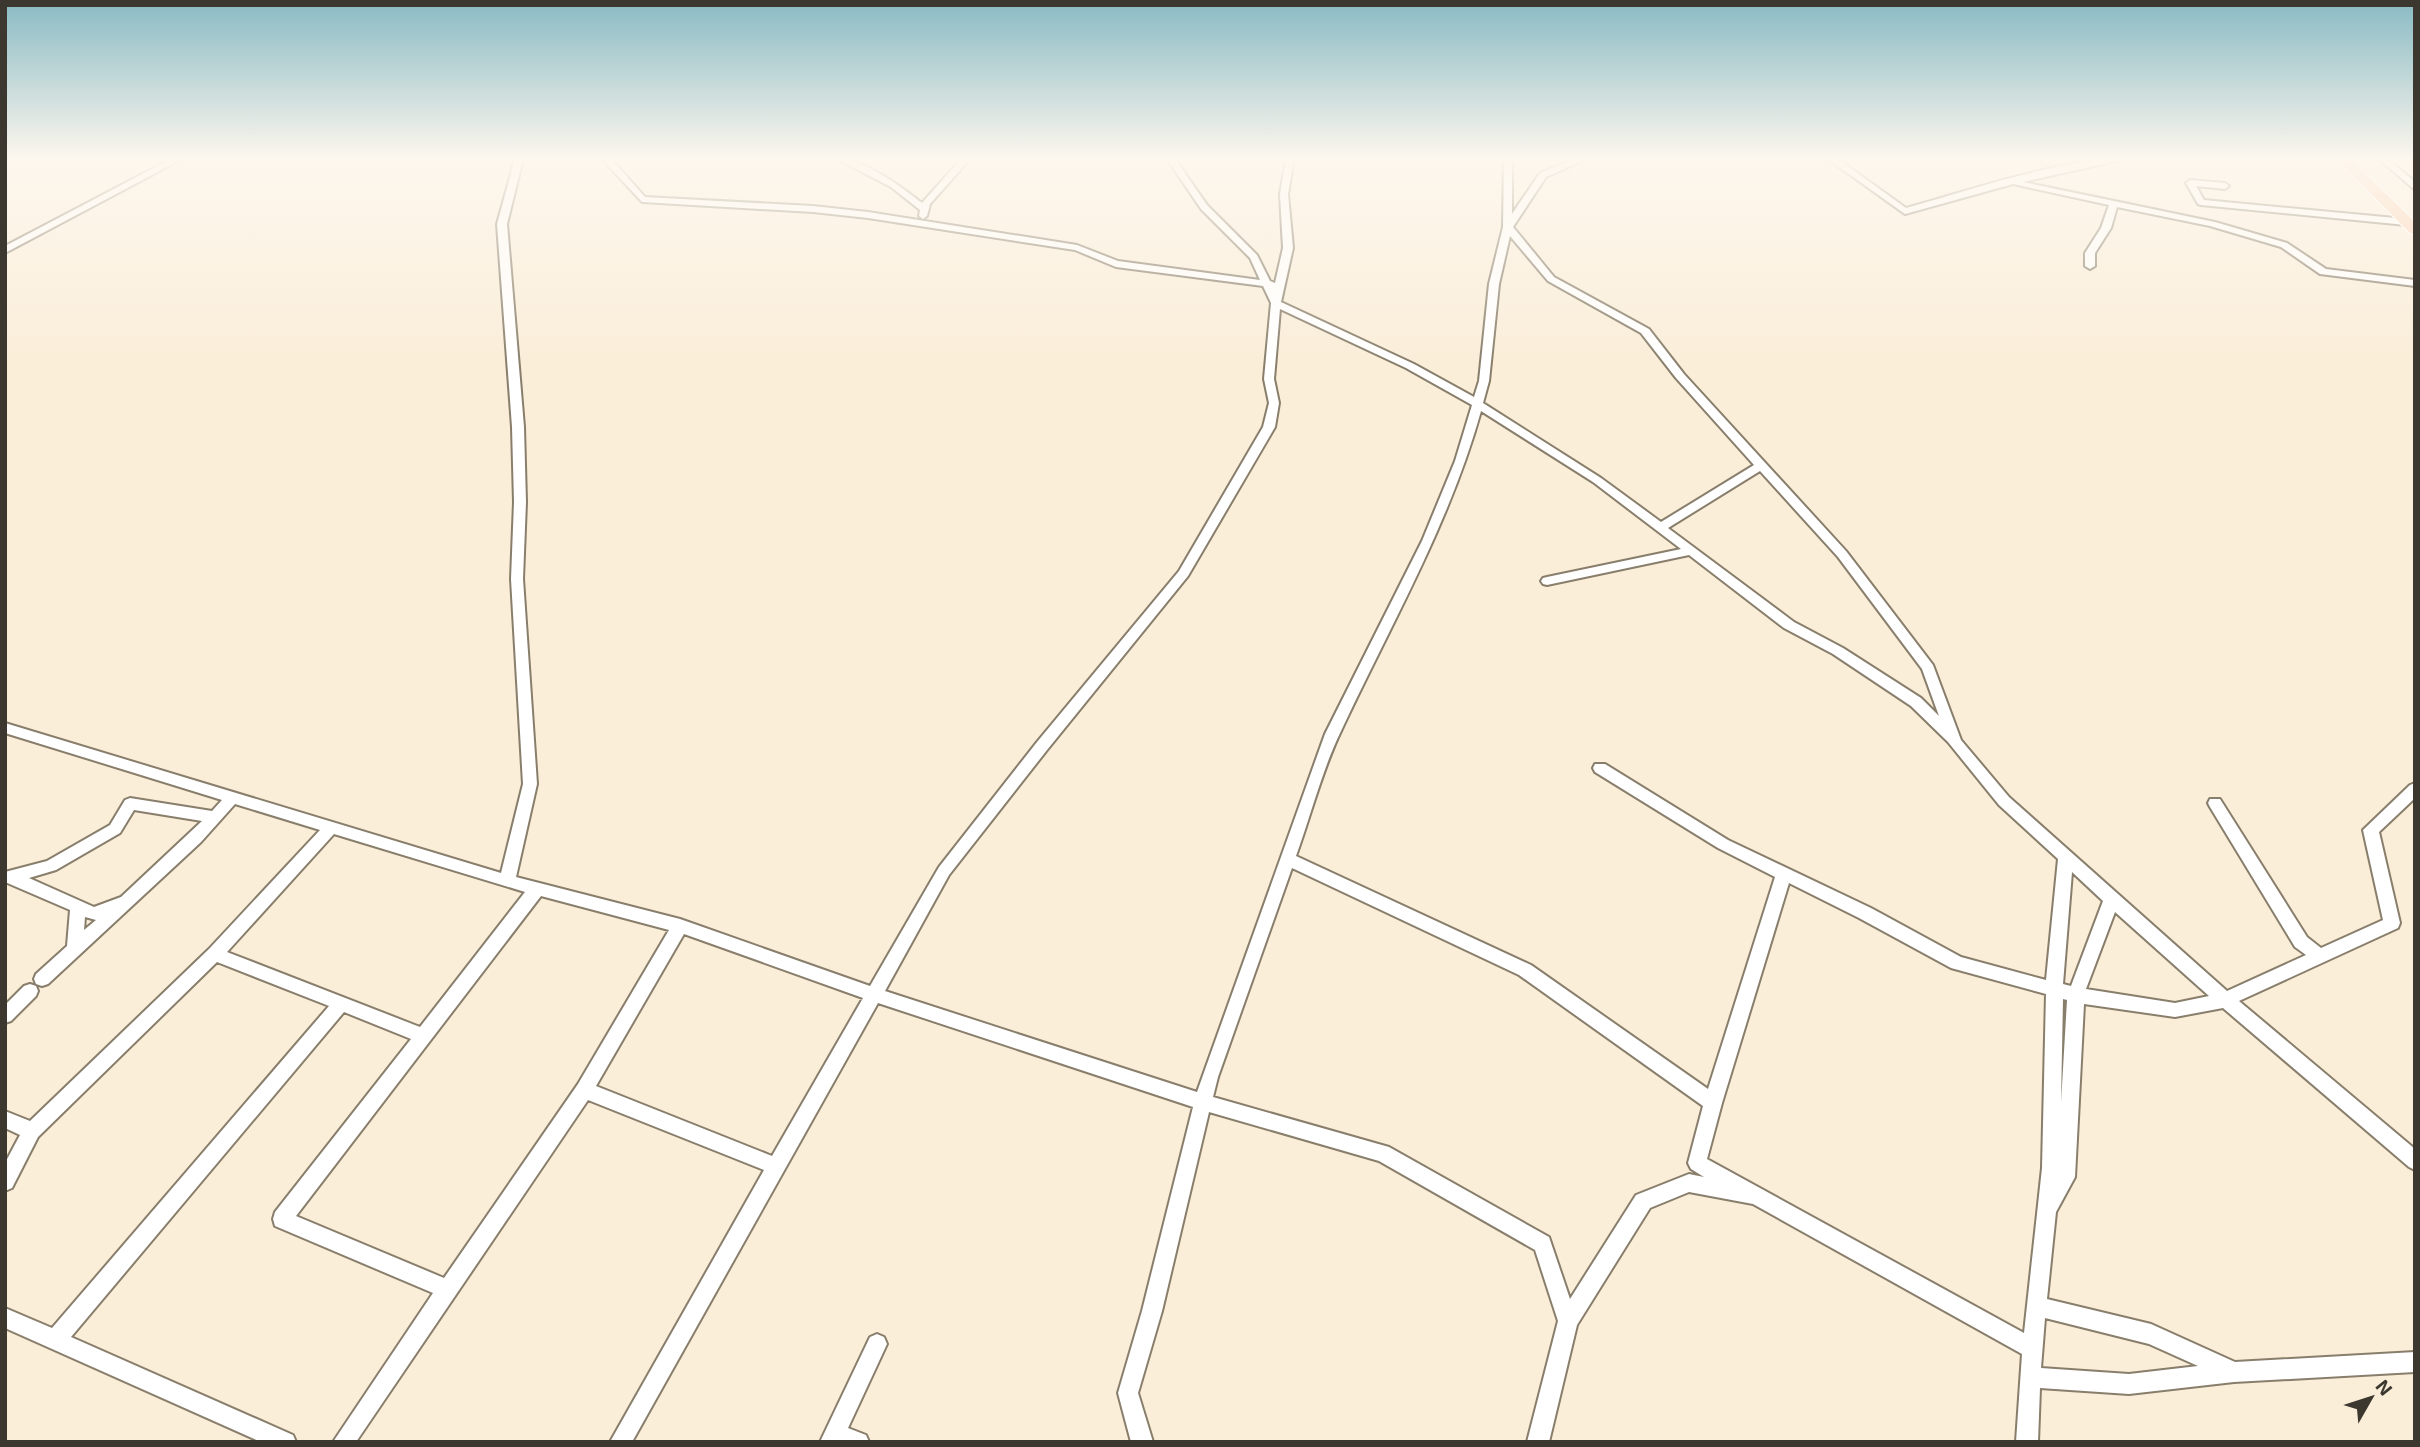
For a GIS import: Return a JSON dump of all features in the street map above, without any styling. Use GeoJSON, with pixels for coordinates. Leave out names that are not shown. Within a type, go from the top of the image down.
{"type":"FeatureCollection","features":[{"type":"Feature","properties":{"kind":"street"},"geometry":{"type":"LineString","coordinates":[[5,250],[50,227]]}},
{"type":"Feature","properties":{"kind":"street"},"geometry":{"type":"LineString","coordinates":[[502,227],[518,427],[520,502],[517,579],[530,784],[507,881]]}},
{"type":"Feature","properties":{"kind":"street"},"geometry":{"type":"LineString","coordinates":[[941,227],[1077,248],[1116,264],[1273,284]]}},
{"type":"Feature","properties":{"kind":"street"},"geometry":{"type":"LineString","coordinates":[[620,1442],[944,871],[1184,573],[1269,427],[1274,403],[1269,379],[1276,303],[1273,284],[1254,257],[1224,227]]}},
{"type":"Feature","properties":{"kind":"street"},"geometry":{"type":"LineString","coordinates":[[1273,284],[1288,248],[1286,227]]}},
{"type":"Feature","properties":{"kind":"street"},"geometry":{"type":"LineString","coordinates":[[1142,1442],[1128,1393],[1152,1311],[1209,1077],[1332,734],[1427,541],[1461,461],[1484,381],[1494,284],[1508,227]]}},
{"type":"Feature","properties":{"kind":"street"},"geometry":{"type":"LineString","coordinates":[[1508,227],[1551,279],[1645,331],[1680,376],[1842,554],[1928,668],[1955,741]]}},
{"type":"Feature","properties":{"kind":"street"},"geometry":{"type":"LineString","coordinates":[[2090,266],[2090,253],[2106,227]]}},
{"type":"Feature","properties":{"kind":"street"},"geometry":{"type":"LineString","coordinates":[[2221,227],[2284,245],[2323,272],[2415,283]]}},
{"type":"Feature","properties":{"kind":"street"},"geometry":{"type":"LineString","coordinates":[[1276,303],[1410,366],[1478,404],[1597,480],[1789,625],[1839,651],[1916,702],[1955,741],[2004,801],[2225,1000],[2415,1161]]}},
{"type":"Feature","properties":{"kind":"street"},"geometry":{"type":"LineString","coordinates":[[1660,528],[1760,466]]}},
{"type":"Feature","properties":{"kind":"street"},"geometry":{"type":"LineString","coordinates":[[1547,580],[1691,551]]}},
{"type":"Feature","properties":{"kind":"street"},"geometry":{"type":"LineString","coordinates":[[5,728],[507,881],[680,926],[872,994],[1203,1102],[1383,1153],[1542,1244],[1568,1321]]}},
{"type":"Feature","properties":{"kind":"street"},"geometry":{"type":"LineString","coordinates":[[1600,768],[1723,844],[1958,963],[2076,995],[2175,1010],[2225,1000],[2392,923],[2371,830],[2415,789]]}},
{"type":"Feature","properties":{"kind":"street"},"geometry":{"type":"LineString","coordinates":[[5,1016],[196,838],[232,798]]}},
{"type":"Feature","properties":{"kind":"street"},"geometry":{"type":"LineString","coordinates":[[2215,803],[2301,942],[2318,955]]}},
{"type":"Feature","properties":{"kind":"street"},"geometry":{"type":"LineString","coordinates":[[8,876],[51,866],[115,829],[130,804],[214,817]]}},
{"type":"Feature","properties":{"kind":"street"},"geometry":{"type":"LineString","coordinates":[[5,1182],[32,1131],[215,954],[331,828]]}},
{"type":"Feature","properties":{"kind":"street"},"geometry":{"type":"LineString","coordinates":[[2027,1442],[2032,1349],[2051,1168],[2055,988],[2066,858]]}},
{"type":"Feature","properties":{"kind":"street"},"geometry":{"type":"LineString","coordinates":[[1288,859],[1525,970],[1713,1103]]}},
{"type":"Feature","properties":{"kind":"street"},"geometry":{"type":"LineString","coordinates":[[1784,874],[1697,1163],[2032,1349]]}},
{"type":"Feature","properties":{"kind":"street"},"geometry":{"type":"LineString","coordinates":[[8,876],[94,914],[126,902]]}},
{"type":"Feature","properties":{"kind":"street"},"geometry":{"type":"LineString","coordinates":[[447,1289],[282,1219],[537,889]]}},
{"type":"Feature","properties":{"kind":"street"},"geometry":{"type":"LineString","coordinates":[[2047,1211],[2066,1177],[2076,995],[2112,899]]}},
{"type":"Feature","properties":{"kind":"street"},"geometry":{"type":"LineString","coordinates":[[75,949],[78,907]]}},
{"type":"Feature","properties":{"kind":"street"},"geometry":{"type":"LineString","coordinates":[[343,1442],[584,1090],[680,926]]}},
{"type":"Feature","properties":{"kind":"street"},"geometry":{"type":"LineString","coordinates":[[215,954],[423,1036]]}},
{"type":"Feature","properties":{"kind":"street"},"geometry":{"type":"LineString","coordinates":[[55,1340],[341,1004]]}},
{"type":"Feature","properties":{"kind":"street"},"geometry":{"type":"LineString","coordinates":[[584,1090],[775,1166]]}},
{"type":"Feature","properties":{"kind":"street"},"geometry":{"type":"LineString","coordinates":[[5,1119],[32,1131]]}},
{"type":"Feature","properties":{"kind":"street"},"geometry":{"type":"LineString","coordinates":[[1538,1442],[1568,1321],[1643,1201],[1689,1183],[1753,1195]]}},
{"type":"Feature","properties":{"kind":"street"},"geometry":{"type":"LineString","coordinates":[[2036,1306],[2151,1334],[2234,1372]]}},
{"type":"Feature","properties":{"kind":"street"},"geometry":{"type":"LineString","coordinates":[[5,1318],[286,1442]]}},
{"type":"Feature","properties":{"kind":"street"},"geometry":{"type":"LineString","coordinates":[[859,1442],[832,1438],[877,1344]]}},
{"type":"Feature","properties":{"kind":"street"},"geometry":{"type":"LineString","coordinates":[[2030,1377],[2129,1384],[2234,1372],[2415,1362]]}}]}
